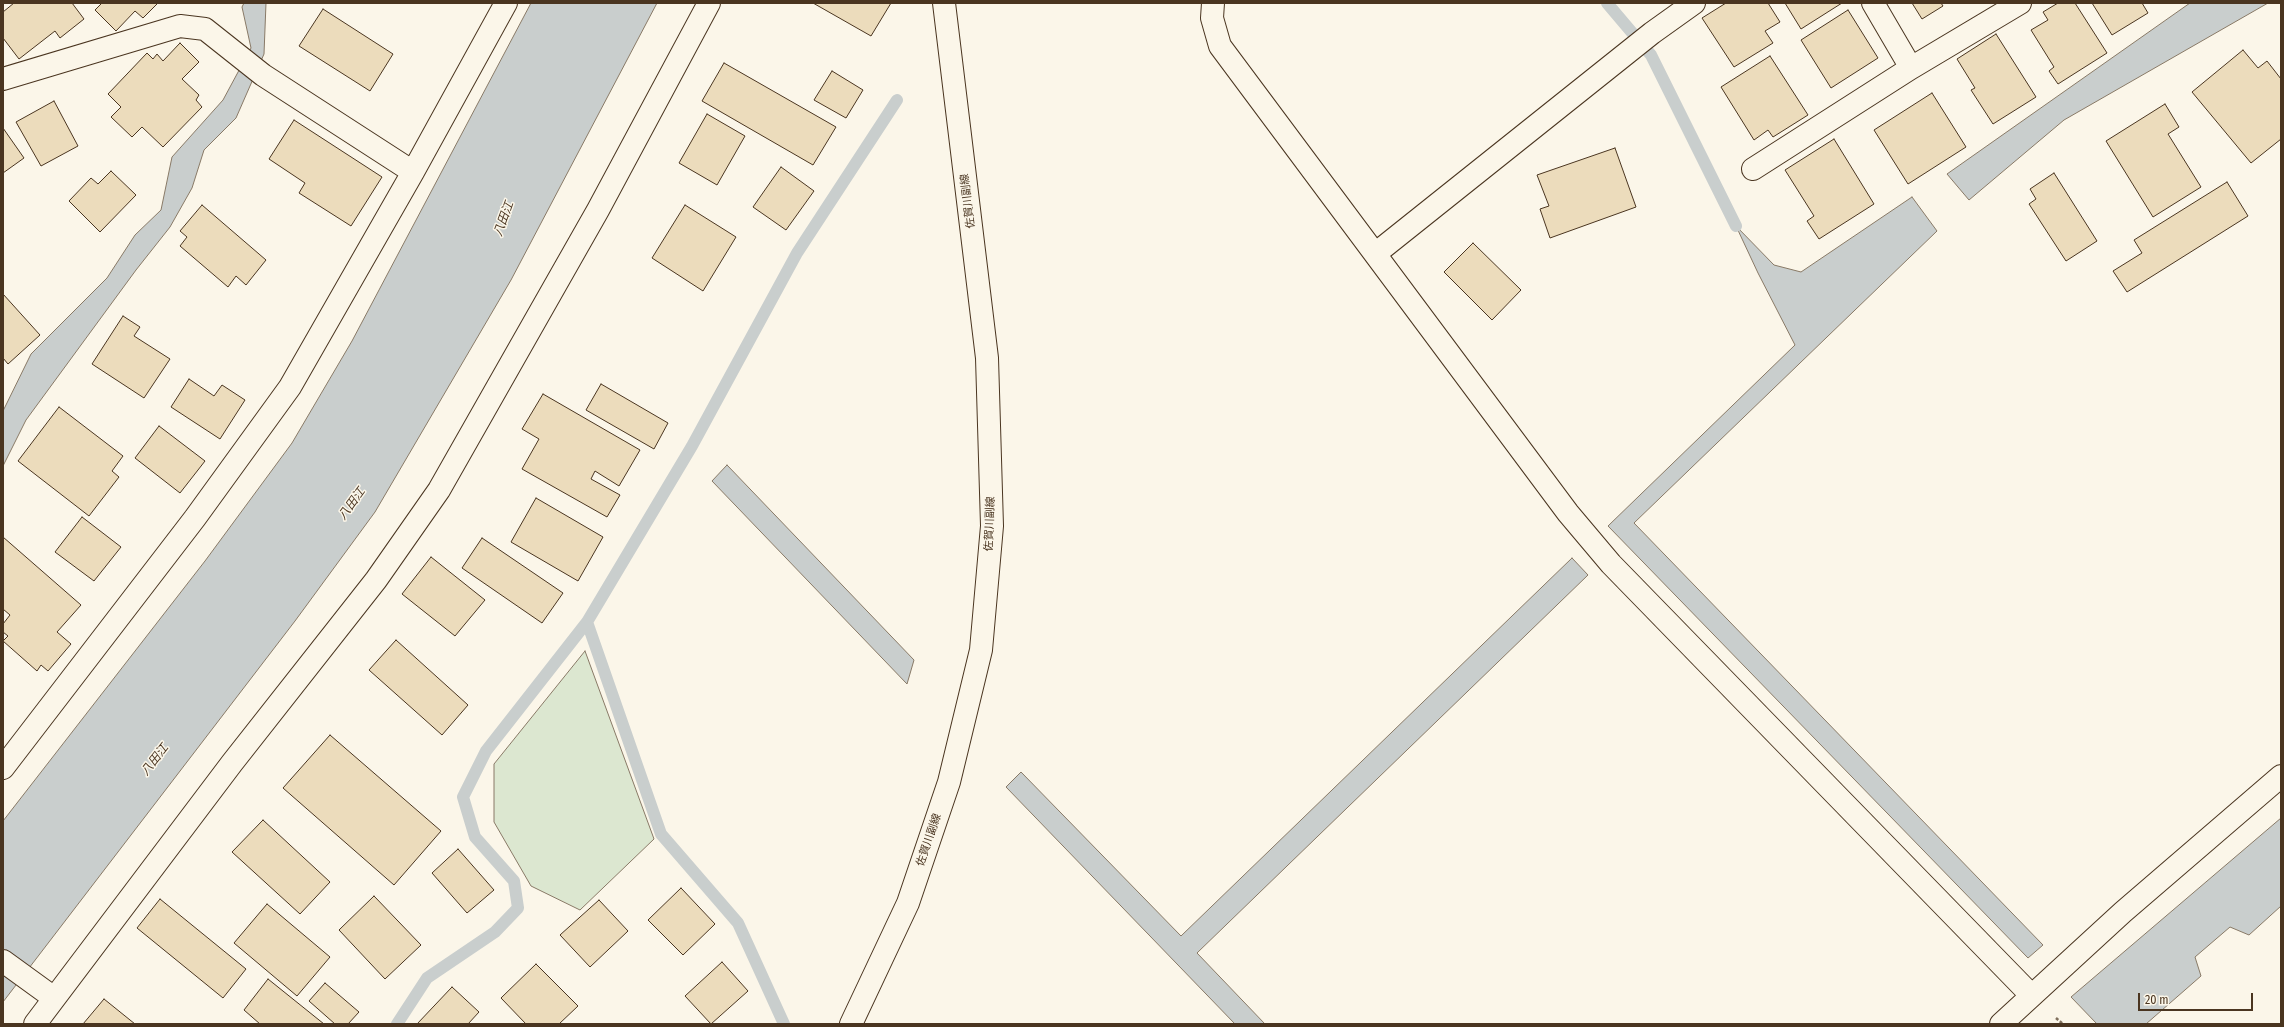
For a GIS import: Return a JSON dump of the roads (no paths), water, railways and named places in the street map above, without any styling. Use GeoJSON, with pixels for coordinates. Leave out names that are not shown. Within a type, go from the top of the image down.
{"type":"FeatureCollection","features":[{"type":"Feature","properties":{"kind":"street"},"geometry":{"type":"LineString","coordinates":[[3,768],[195,518],[290,387],[413,172],[506,3]]}},
{"type":"Feature","properties":{"kind":"street"},"geometry":{"type":"LineString","coordinates":[[35,1024],[232,763],[376,580],[439,490],[598,210],[708,3]]}},
{"type":"Feature","properties":{"kind":"street","name":"佐賀川副線"},"geometry":{"type":"LineString","coordinates":[[851,1024],[908,903],[949,782],[981,642],[992,526],[987,358],[944,3]]}},
{"type":"Feature","properties":{"kind":"street"},"geometry":{"type":"LineString","coordinates":[[1213,3],[1212,18],[1220,46],[1568,513],[1611,564],[2031,995]]}},
{"type":"Feature","properties":{"kind":"street"},"geometry":{"type":"LineString","coordinates":[[1375,254],[1624,55],[1694,3]]}},
{"type":"Feature","properties":{"kind":"street"},"geometry":{"type":"LineString","coordinates":[[1873,3],[1911,68]]}},
{"type":"Feature","properties":{"kind":"street"},"geometry":{"type":"LineString","coordinates":[[1753,170],[1911,68],[2020,3]]}},
{"type":"Feature","properties":{"kind":"street"},"geometry":{"type":"LineString","coordinates":[[3,80],[180,26],[205,29],[237,56],[263,75],[413,172]]}},
{"type":"Feature","properties":{"kind":"street"},"geometry":{"type":"LineString","coordinates":[[2001,1024],[2123,912],[2281,776]]}},
{"type":"Feature","properties":{"kind":"street"},"geometry":{"type":"LineString","coordinates":[[3,961],[54,998]]}},
{"type":"Feature","properties":{"kind":"water"},"geometry":{"type":"Polygon","coordinates":[[[244,3],[266,3],[264,54],[236,118],[204,150],[192,188],[170,227],[136,270],[26,420],[3,466],[3,411],[31,354],[107,278],[135,235],[161,210],[172,157],[223,100],[251,48],[242,7],[244,3]]]}},
{"type":"Feature","properties":{"kind":"water","name":"八田江"},"geometry":{"type":"Polygon","coordinates":[[[531,3],[657,3],[511,280],[375,512],[295,621],[3,1002],[3,821],[205,561],[292,443],[352,341],[531,3]]]}},
{"type":"Feature","properties":{"kind":"water"},"geometry":{"type":"Polygon","coordinates":[[[2190,3],[2268,3],[2064,120],[1969,200],[1947,174],[2190,3]]]}},
{"type":"Feature","properties":{"kind":"water"},"geometry":{"type":"Polygon","coordinates":[[[1912,197],[1937,231],[1634,523],[2043,945],[2028,958],[1608,526],[1795,345],[1736,226],[1774,265],[1801,272],[1912,197]]]}},
{"type":"Feature","properties":{"kind":"water"},"geometry":{"type":"Polygon","coordinates":[[[727,465],[914,660],[907,684],[712,481],[727,465]]]}},
{"type":"Feature","properties":{"kind":"water"},"geometry":{"type":"Polygon","coordinates":[[[1572,558],[1588,575],[1197,953],[1265,1024],[1235,1024],[1006,787],[1021,772],[1181,936],[1572,558]]]}},
{"type":"Feature","properties":{"kind":"water"},"geometry":{"type":"Polygon","coordinates":[[[2281,818],[2281,906],[2249,935],[2230,927],[2195,957],[2201,976],[2146,1024],[2097,1024],[2071,997],[2281,818]]]}},
{"type":"Feature","properties":{"kind":"waterway"},"geometry":{"type":"LineString","coordinates":[[1607,3],[1651,55],[1736,226]]}},
{"type":"Feature","properties":{"kind":"waterway"},"geometry":{"type":"LineString","coordinates":[[397,1024],[427,978],[495,932],[518,908],[514,881],[475,837],[463,797],[486,751],[587,622],[692,446],[797,253],[897,100]]}},
{"type":"Feature","properties":{"kind":"waterway"},"geometry":{"type":"LineString","coordinates":[[587,622],[661,834],[738,923],[784,1024]]}}]}
